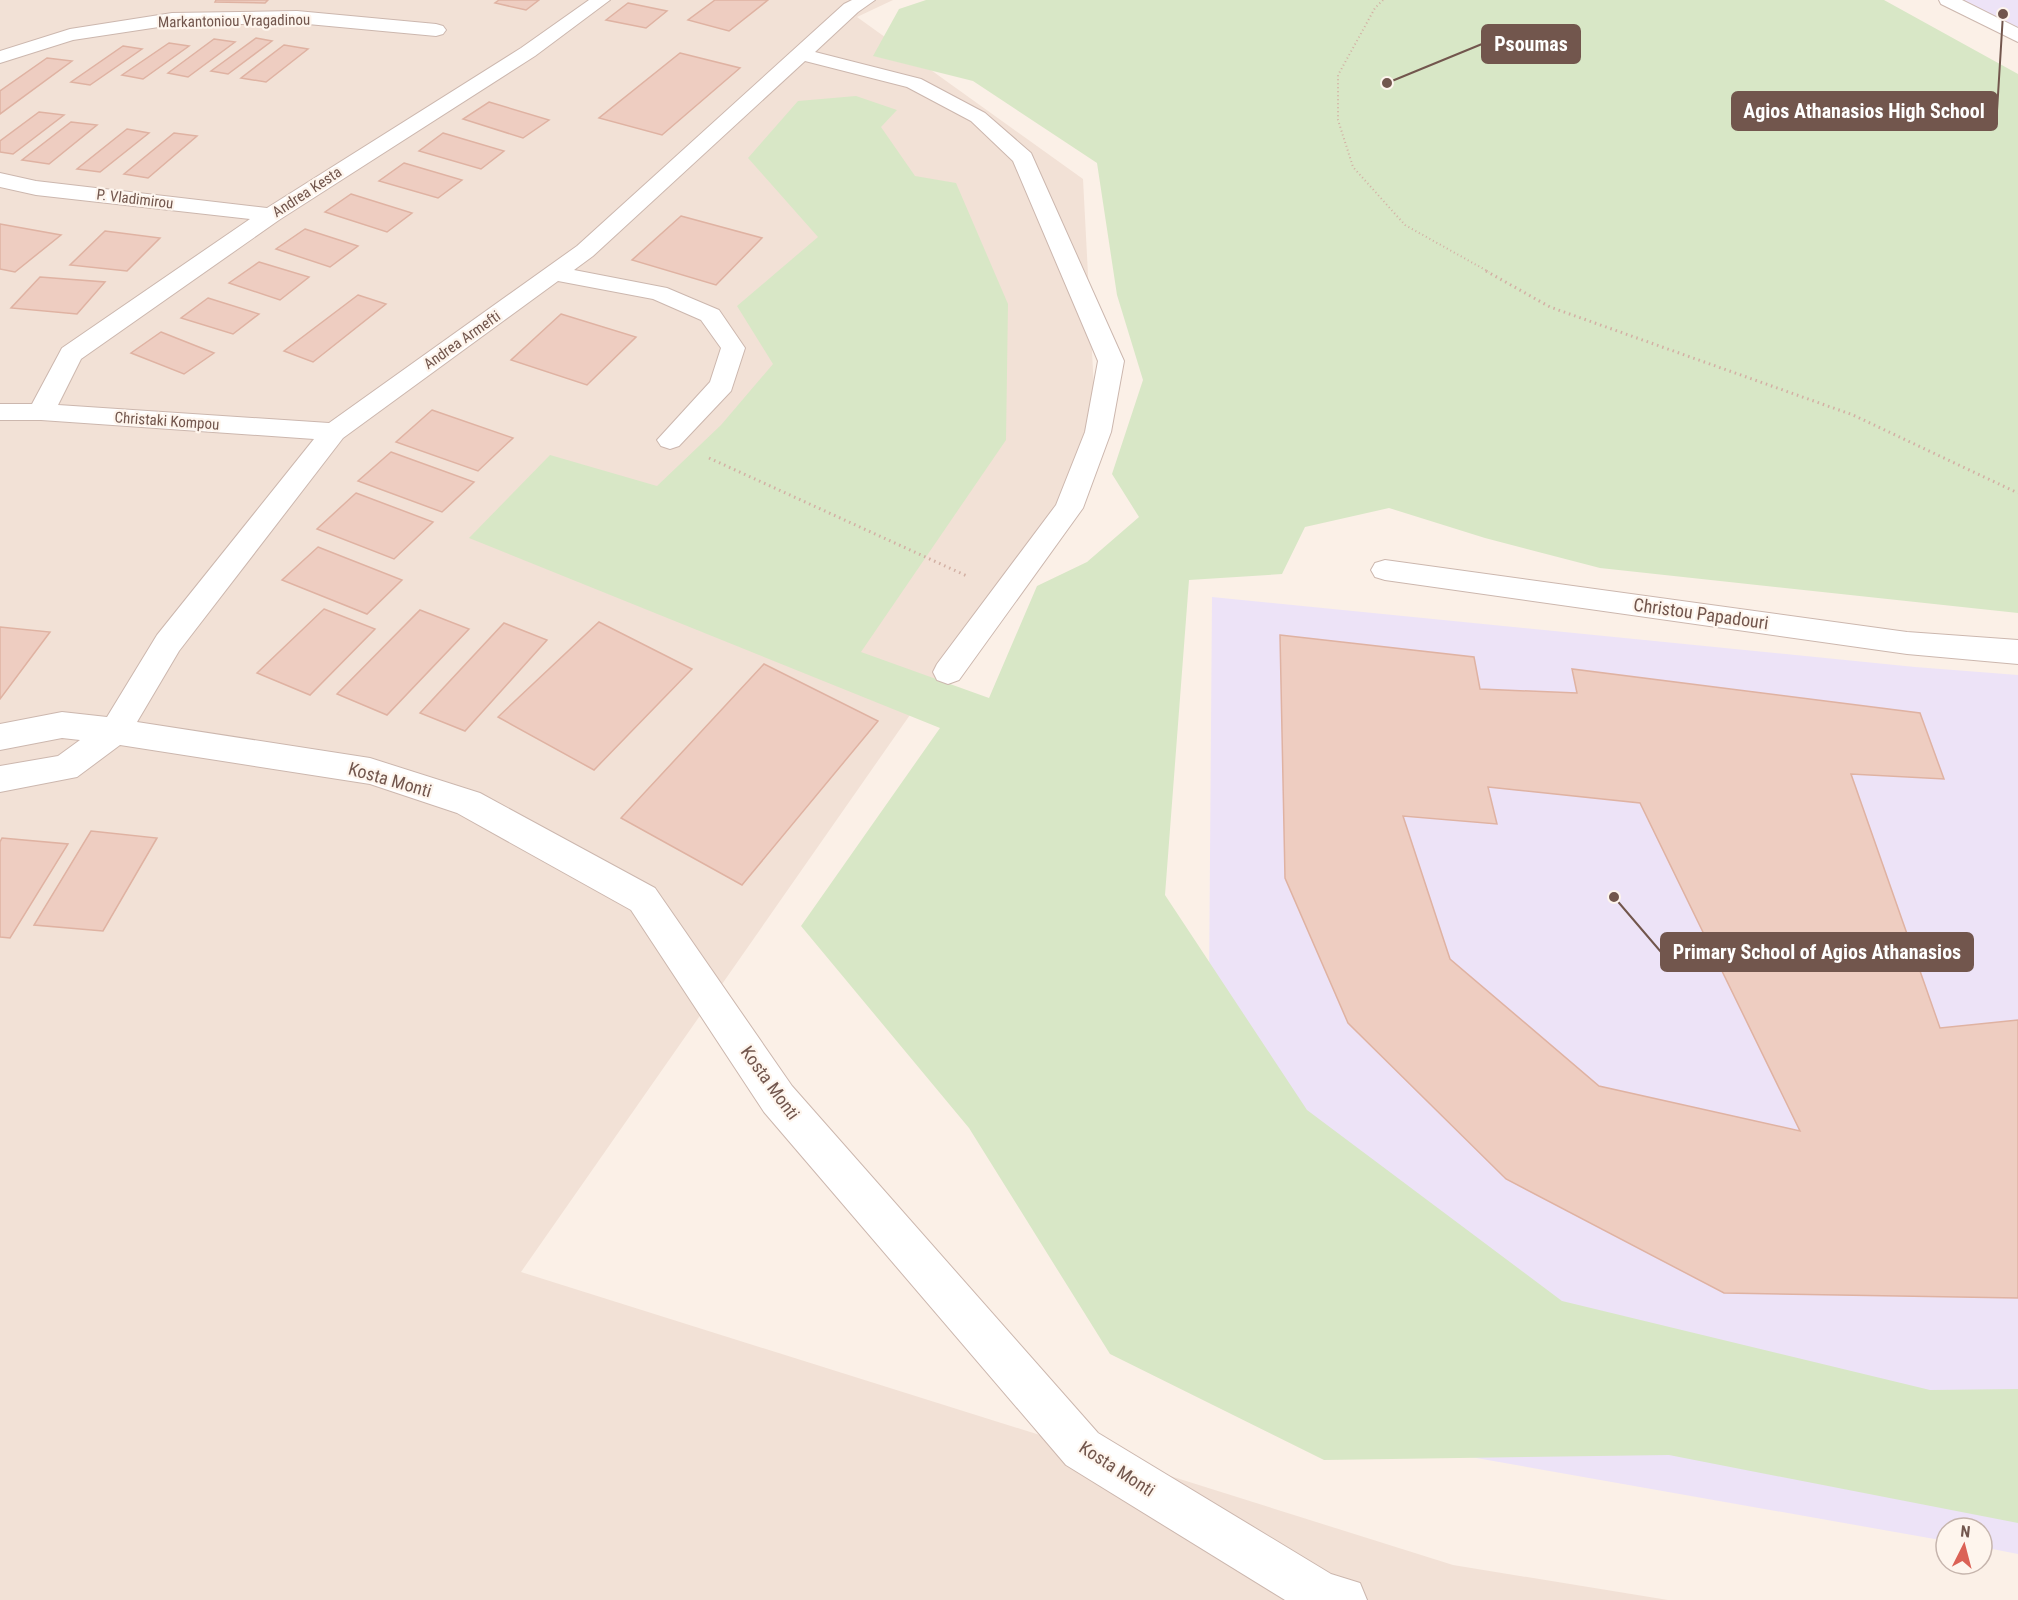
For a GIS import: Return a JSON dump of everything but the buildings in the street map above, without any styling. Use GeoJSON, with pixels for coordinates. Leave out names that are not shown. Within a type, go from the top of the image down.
{"type":"FeatureCollection","features":[{"type":"Feature","properties":{"kind":"street","name":"Andrea Kesta"},"geometry":{"type":"LineString","coordinates":[[41,412],[71,354],[271,215],[528,52],[601,0]]}},
{"type":"Feature","properties":{"kind":"street","name":"Andrea Armefti"},"geometry":{"type":"LineString","coordinates":[[115,730],[168,643],[334,432],[556,274],[594,243],[851,8],[866,0]]}},
{"type":"Feature","properties":{"kind":"street"},"geometry":{"type":"LineString","coordinates":[[1948,0],[2018,36]]}},
{"type":"Feature","properties":{"kind":"street","name":"Markantoniou Vragadinou"},"geometry":{"type":"LineString","coordinates":[[0,57],[70,35],[172,19],[297,17],[436,30]]}},
{"type":"Feature","properties":{"kind":"street"},"geometry":{"type":"LineString","coordinates":[[801,54],[914,83],[978,117],[1023,158],[1111,360],[1098,432],[1069,508],[948,672]]}},
{"type":"Feature","properties":{"kind":"street","name":"P. Vladimirou"},"geometry":{"type":"LineString","coordinates":[[0,180],[36,188],[271,215]]}},
{"type":"Feature","properties":{"kind":"street"},"geometry":{"type":"LineString","coordinates":[[556,274],[659,293],[710,315],[733,348],[722,385],[670,440]]}},
{"type":"Feature","properties":{"kind":"street","name":"Christaki Kompou"},"geometry":{"type":"LineString","coordinates":[[0,412],[41,412],[334,432]]}},
{"type":"Feature","properties":{"kind":"street","name":"Christou Papadouri"},"geometry":{"type":"LineString","coordinates":[[1385,570],[1907,643],[2018,652]]}},
{"type":"Feature","properties":{"kind":"street","name":"Kosta Monti"},"geometry":{"type":"LineString","coordinates":[[0,736],[62,725],[115,730],[370,771],[468,803],[643,899],[778,1099],[1082,1449],[1324,1597],[1343,1600]]}},
{"type":"Feature","properties":{"kind":"street"},"geometry":{"type":"LineString","coordinates":[[0,779],[66,768],[115,730]]}},
{"type":"Feature","properties":{"kind":"path"},"geometry":{"type":"LineString","coordinates":[[1383,0],[1375,8],[1338,75],[1338,120],[1353,167],[1405,225],[1550,306],[1853,415],[2018,494]]}},
{"type":"Feature","properties":{"kind":"path"},"geometry":{"type":"LineString","coordinates":[[670,440],[1006,594]]}},
{"type":"Feature","properties":{"kind":"shaded area"},"geometry":{"type":"Polygon","coordinates":[[[0,0],[893,0],[857,17],[1083,179],[1097,447],[521,1272],[1453,1565],[1668,1600],[0,1600],[0,0]]]}},
{"type":"Feature","properties":{"kind":"shaded area"},"geometry":{"type":"Polygon","coordinates":[[[1957,0],[2018,0],[2018,28],[1957,0]]]}},
{"type":"Feature","properties":{"kind":"shaded area"},"geometry":{"type":"Polygon","coordinates":[[[1212,597],[1915,667],[2018,675],[2018,1554],[1994,1549],[1994,1516],[1934,1516],[1934,1539],[1397,1444],[1208,1118],[1212,597]]]}},
{"type":"Feature","properties":{"kind":"green space"},"geometry":{"type":"Polygon","coordinates":[[[926,0],[1884,0],[2018,74],[2018,613],[1600,568],[1485,538],[1389,508],[1305,527],[1282,574],[1189,580],[1165,895],[1307,1110],[1562,1301],[1930,1390],[2018,1389],[2018,1523],[1994,1518],[1994,1516],[1982,1516],[1669,1455],[1324,1460],[1110,1354],[969,1128],[801,926],[940,728],[469,538],[550,455],[657,486],[721,425],[773,364],[737,306],[818,237],[748,158],[798,101],[856,96],[897,110],[881,127],[915,176],[956,183],[1008,304],[1006,440],[861,652],[989,698],[1037,586],[1087,562],[1139,517],[1112,474],[1143,380],[1117,295],[1097,163],[973,81],[873,56],[899,9],[926,0]]]}},
{"type":"Feature","properties":{"kind":"place","name":"Agios Athanasios High School"},"geometry":{"type":"Point","coordinates":[2003,14]}},
{"type":"Feature","properties":{"kind":"place","name":"Psoumas"},"geometry":{"type":"Point","coordinates":[1387,83]}},
{"type":"Feature","properties":{"kind":"place","name":"Primary School of Agios Athanasios"},"geometry":{"type":"Point","coordinates":[1614,897]}}]}
